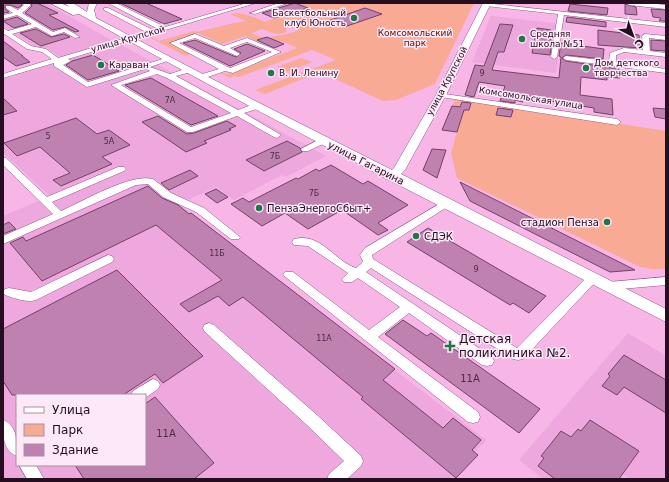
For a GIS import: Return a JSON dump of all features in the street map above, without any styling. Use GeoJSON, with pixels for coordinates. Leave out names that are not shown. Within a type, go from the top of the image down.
{"type":"FeatureCollection","features":[{"type":"Feature","properties":{"kind":"main road"},"geometry":{"type":"LineString","coordinates":[[54,3],[74,13],[93,19]]}},
{"type":"Feature","properties":{"kind":"main road","name":"улица Гагарина"},"geometry":{"type":"LineString","coordinates":[[69,3],[93,19],[256,106],[390,176],[446,203],[666,316]]}},
{"type":"Feature","properties":{"kind":"main road"},"geometry":{"type":"LineString","coordinates":[[93,3],[90,10],[93,19]]}},
{"type":"Feature","properties":{"kind":"main road","name":"улица Крупской"},"geometry":{"type":"LineString","coordinates":[[390,176],[398,170],[441,95],[486,4]]}},
{"type":"Feature","properties":{"kind":"street"},"geometry":{"type":"LineString","coordinates":[[3,17],[18,14],[28,5],[24,3]]}},
{"type":"Feature","properties":{"kind":"street"},"geometry":{"type":"LineString","coordinates":[[111,3],[164,29]]}},
{"type":"Feature","properties":{"kind":"street"},"geometry":{"type":"LineString","coordinates":[[254,3],[269,8]]}},
{"type":"Feature","properties":{"kind":"street","name":"улица Крупской"},"geometry":{"type":"LineString","coordinates":[[3,76],[254,3]]}},
{"type":"Feature","properties":{"kind":"street"},"geometry":{"type":"LineString","coordinates":[[253,14],[285,3]]}},
{"type":"Feature","properties":{"kind":"street"},"geometry":{"type":"LineString","coordinates":[[629,3],[666,7]]}},
{"type":"Feature","properties":{"kind":"street"},"geometry":{"type":"LineString","coordinates":[[486,4],[561,13],[628,18],[666,25]]}},
{"type":"Feature","properties":{"kind":"street"},"geometry":{"type":"LineString","coordinates":[[6,6],[52,34],[65,30],[77,37]]}},
{"type":"Feature","properties":{"kind":"street"},"geometry":{"type":"LineString","coordinates":[[106,9],[164,36]]}},
{"type":"Feature","properties":{"kind":"street"},"geometry":{"type":"LineString","coordinates":[[554,57],[561,13]]}},
{"type":"Feature","properties":{"kind":"street"},"geometry":{"type":"LineString","coordinates":[[5,32],[20,30],[35,24]]}},
{"type":"Feature","properties":{"kind":"street"},"geometry":{"type":"LineString","coordinates":[[156,39],[198,26]]}},
{"type":"Feature","properties":{"kind":"street"},"geometry":{"type":"LineString","coordinates":[[5,32],[29,48],[44,50],[58,60]]}},
{"type":"Feature","properties":{"kind":"street"},"geometry":{"type":"LineString","coordinates":[[224,48],[247,40],[278,52],[230,71],[172,43],[195,36],[237,54]]}},
{"type":"Feature","properties":{"kind":"street"},"geometry":{"type":"LineString","coordinates":[[647,52],[645,36],[666,38]]}},
{"type":"Feature","properties":{"kind":"street"},"geometry":{"type":"LineString","coordinates":[[103,46],[108,49],[57,64],[87,85],[168,59]]}},
{"type":"Feature","properties":{"kind":"street"},"geometry":{"type":"LineString","coordinates":[[613,64],[612,54],[624,50],[666,54]]}},
{"type":"Feature","properties":{"kind":"street"},"geometry":{"type":"LineString","coordinates":[[566,58],[666,71]]}},
{"type":"Feature","properties":{"kind":"street"},"geometry":{"type":"LineString","coordinates":[[146,66],[157,72],[170,76],[277,135]]}},
{"type":"Feature","properties":{"kind":"street"},"geometry":{"type":"LineString","coordinates":[[202,77],[225,69]]}},
{"type":"Feature","properties":{"kind":"street"},"geometry":{"type":"LineString","coordinates":[[170,76],[188,70]]}},
{"type":"Feature","properties":{"kind":"street"},"geometry":{"type":"LineString","coordinates":[[157,72],[115,85],[190,130],[238,114],[256,106]]}},
{"type":"Feature","properties":{"kind":"street","name":"Комсомольская улица"},"geometry":{"type":"LineString","coordinates":[[441,95],[617,122]]}},
{"type":"Feature","properties":{"kind":"street"},"geometry":{"type":"LineString","coordinates":[[305,149],[322,140]]}},
{"type":"Feature","properties":{"kind":"street"},"geometry":{"type":"LineString","coordinates":[[3,160],[60,215]]}},
{"type":"Feature","properties":{"kind":"street"},"geometry":{"type":"LineString","coordinates":[[45,201],[120,169]]}},
{"type":"Feature","properties":{"kind":"street"},"geometry":{"type":"LineString","coordinates":[[3,240],[134,182],[150,181],[168,195],[200,210],[236,238]]}},
{"type":"Feature","properties":{"kind":"street"},"geometry":{"type":"LineString","coordinates":[[446,203],[369,251],[366,255],[369,261],[518,355],[593,278]]}},
{"type":"Feature","properties":{"kind":"street"},"geometry":{"type":"LineString","coordinates":[[298,242],[310,242],[350,270],[353,275],[409,307],[487,361]]}},
{"type":"Feature","properties":{"kind":"street"},"geometry":{"type":"LineString","coordinates":[[5,291],[32,297],[108,259]]}},
{"type":"Feature","properties":{"kind":"street"},"geometry":{"type":"LineString","coordinates":[[353,275],[366,267],[369,261]]}},
{"type":"Feature","properties":{"kind":"street"},"geometry":{"type":"LineString","coordinates":[[289,275],[473,417]]}},
{"type":"Feature","properties":{"kind":"street"},"geometry":{"type":"LineString","coordinates":[[609,286],[666,281]]}},
{"type":"Feature","properties":{"kind":"street"},"geometry":{"type":"LineString","coordinates":[[368,337],[409,307]]}},
{"type":"Feature","properties":{"kind":"street"},"geometry":{"type":"LineString","coordinates":[[209,328],[355,461],[335,479]]}},
{"type":"Feature","properties":{"kind":"street"},"geometry":{"type":"LineString","coordinates":[[139,394],[152,385]]}},
{"type":"Feature","properties":{"kind":"street"},"geometry":{"type":"LineString","coordinates":[[3,427],[16,447]]}},
{"type":"Feature","properties":{"kind":"shaded area"},"geometry":{"type":"Polygon","coordinates":[[[3,3],[46,3],[113,41],[60,57],[46,48],[33,46],[3,26],[3,3]]]}},
{"type":"Feature","properties":{"kind":"shaded area"},"geometry":{"type":"Polygon","coordinates":[[[491,16],[563,24],[556,73],[472,62],[491,16]]]}},
{"type":"Feature","properties":{"kind":"shaded area"},"geometry":{"type":"Polygon","coordinates":[[[121,45],[326,156],[286,177],[282,175],[234,200],[216,187],[179,204],[486,440],[450,479],[3,479],[3,216],[50,196],[3,153],[3,79],[121,45]]]}},
{"type":"Feature","properties":{"kind":"shaded area"},"geometry":{"type":"Polygon","coordinates":[[[628,333],[666,356],[666,380],[624,355],[608,374],[610,376],[602,386],[617,395],[624,387],[666,413],[666,479],[630,479],[561,431],[541,455],[544,458],[538,466],[555,479],[543,479],[519,460],[628,333]],[[590,420],[581,431],[578,429],[573,435],[613,436],[590,420]],[[623,440],[611,456],[639,451],[623,440]]]}},
{"type":"Feature","properties":{"kind":"green space","name":"Комсомольский парк"},"geometry":{"type":"Polygon","coordinates":[[[298,3],[474,3],[435,84],[396,100],[383,101],[320,72],[265,94],[255,90],[336,60],[312,50],[239,77],[234,76],[230,78],[220,73],[229,74],[297,48],[282,41],[268,46],[246,36],[222,44],[198,33],[169,42],[191,54],[186,56],[145,35],[158,35],[152,37],[159,41],[194,31],[197,32],[246,21],[230,14],[234,13],[252,16],[265,22],[279,17],[276,16],[308,8],[298,3]],[[287,25],[286,32],[280,34],[262,29],[251,33],[265,39],[299,30],[287,25]]]}},
{"type":"Feature","properties":{"kind":"green space"},"geometry":{"type":"Polygon","coordinates":[[[301,58],[312,62],[287,72],[277,67],[301,58]]]}},
{"type":"Feature","properties":{"kind":"green space","name":"стадион Пенза"},"geometry":{"type":"Polygon","coordinates":[[[456,98],[666,131],[666,269],[640,267],[457,178],[451,153],[457,132],[442,130],[456,98]]]}},
{"type":"Feature","properties":{"kind":"building"},"geometry":{"type":"Polygon","coordinates":[[[3,3],[20,3],[22,5],[18,8],[11,5],[5,5],[5,9],[9,12],[3,13],[3,3]]]}},
{"type":"Feature","properties":{"kind":"building"},"geometry":{"type":"Polygon","coordinates":[[[31,3],[37,3],[58,13],[49,15],[79,31],[75,32],[65,27],[53,30],[25,13],[32,6],[31,3]]]}},
{"type":"Feature","properties":{"kind":"building"},"geometry":{"type":"Polygon","coordinates":[[[120,3],[146,3],[182,19],[164,24],[120,3]]]}},
{"type":"Feature","properties":{"kind":"building"},"geometry":{"type":"Polygon","coordinates":[[[295,3],[308,8],[274,18],[262,13],[295,3]]]}},
{"type":"Feature","properties":{"kind":"building"},"geometry":{"type":"Polygon","coordinates":[[[570,4],[608,8],[607,15],[568,11],[570,4]]]}},
{"type":"Feature","properties":{"kind":"building"},"geometry":{"type":"Polygon","coordinates":[[[625,4],[636,7],[637,15],[625,14],[625,4]]]}},
{"type":"Feature","properties":{"kind":"building","name":"Баскетбольный клуб Юность"},"geometry":{"type":"Polygon","coordinates":[[[365,8],[382,14],[344,27],[325,22],[365,8]]]}},
{"type":"Feature","properties":{"kind":"building"},"geometry":{"type":"Polygon","coordinates":[[[651,9],[666,10],[666,21],[659,21],[661,18],[653,17],[651,9]]]}},
{"type":"Feature","properties":{"kind":"building"},"geometry":{"type":"Polygon","coordinates":[[[17,17],[28,24],[14,28],[3,21],[17,17]]]}},
{"type":"Feature","properties":{"kind":"building"},"geometry":{"type":"Polygon","coordinates":[[[567,17],[606,22],[606,27],[566,22],[567,17]]]}},
{"type":"Feature","properties":{"kind":"building"},"geometry":{"type":"Polygon","coordinates":[[[500,24],[513,25],[504,52],[498,52],[492,70],[559,78],[561,57],[559,56],[561,43],[604,49],[603,59],[566,55],[562,58],[566,61],[619,69],[620,78],[607,77],[607,80],[581,77],[580,95],[612,99],[613,115],[594,112],[594,108],[543,100],[543,103],[524,100],[523,102],[515,100],[515,103],[500,101],[505,86],[479,82],[474,97],[465,95],[475,65],[484,66],[500,24]]]}},
{"type":"Feature","properties":{"kind":"building"},"geometry":{"type":"Polygon","coordinates":[[[537,28],[551,30],[550,40],[552,40],[550,55],[532,53],[537,28]]]}},
{"type":"Feature","properties":{"kind":"building"},"geometry":{"type":"Polygon","coordinates":[[[36,29],[51,37],[64,34],[70,37],[41,46],[20,33],[36,29]]]}},
{"type":"Feature","properties":{"kind":"building"},"geometry":{"type":"Polygon","coordinates":[[[598,30],[639,35],[640,48],[598,45],[598,30]]]}},
{"type":"Feature","properties":{"kind":"building"},"geometry":{"type":"Polygon","coordinates":[[[267,37],[284,44],[274,48],[257,40],[267,37]]]}},
{"type":"Feature","properties":{"kind":"building"},"geometry":{"type":"Polygon","coordinates":[[[195,40],[236,57],[241,53],[234,49],[247,44],[265,51],[230,66],[183,43],[195,40]]]}},
{"type":"Feature","properties":{"kind":"building"},"geometry":{"type":"Polygon","coordinates":[[[651,40],[666,41],[666,51],[651,50],[651,40]]]}},
{"type":"Feature","properties":{"kind":"building"},"geometry":{"type":"Polygon","coordinates":[[[3,41],[30,62],[16,66],[3,57],[3,41]]]}},
{"type":"Feature","properties":{"kind":"building"},"geometry":{"type":"Polygon","coordinates":[[[93,55],[119,71],[88,80],[66,65],[72,61],[93,55]]]}},
{"type":"Feature","properties":{"kind":"building"},"geometry":{"type":"Polygon","coordinates":[[[151,78],[218,116],[191,125],[125,85],[151,78]]]}},
{"type":"Feature","properties":{"kind":"building"},"geometry":{"type":"Polygon","coordinates":[[[3,98],[17,111],[3,115],[3,98]]]}},
{"type":"Feature","properties":{"kind":"building"},"geometry":{"type":"Polygon","coordinates":[[[462,102],[471,103],[469,110],[464,110],[457,132],[442,130],[452,106],[460,107],[462,102]]]}},
{"type":"Feature","properties":{"kind":"building"},"geometry":{"type":"Polygon","coordinates":[[[498,108],[513,110],[511,117],[496,115],[498,108]]]}},
{"type":"Feature","properties":{"kind":"building"},"geometry":{"type":"Polygon","coordinates":[[[653,108],[666,109],[666,119],[655,117],[653,108]]]}},
{"type":"Feature","properties":{"kind":"building"},"geometry":{"type":"Polygon","coordinates":[[[158,116],[187,134],[194,133],[227,121],[236,126],[229,129],[231,130],[204,141],[207,143],[186,152],[142,122],[158,116]]]}},
{"type":"Feature","properties":{"kind":"building"},"geometry":{"type":"Polygon","coordinates":[[[76,118],[97,134],[109,130],[130,145],[102,157],[112,164],[61,186],[53,180],[70,173],[40,147],[17,156],[4,143],[76,118]]]}},
{"type":"Feature","properties":{"kind":"building"},"geometry":{"type":"Polygon","coordinates":[[[287,141],[300,148],[302,152],[264,171],[246,160],[287,141]]]}},
{"type":"Feature","properties":{"kind":"building"},"geometry":{"type":"Polygon","coordinates":[[[432,149],[446,150],[437,178],[423,170],[432,149]]]}},
{"type":"Feature","properties":{"kind":"building"},"geometry":{"type":"Polygon","coordinates":[[[331,165],[363,184],[368,181],[408,205],[378,223],[388,230],[378,235],[342,210],[308,229],[285,213],[262,226],[231,204],[243,198],[249,202],[296,178],[298,179],[316,169],[319,171],[331,165]]]}},
{"type":"Feature","properties":{"kind":"building"},"geometry":{"type":"Polygon","coordinates":[[[190,170],[198,176],[169,190],[161,183],[190,170]]]}},
{"type":"Feature","properties":{"kind":"building"},"geometry":{"type":"Polygon","coordinates":[[[460,182],[635,270],[610,272],[470,201],[460,182]]]}},
{"type":"Feature","properties":{"kind":"building"},"geometry":{"type":"Polygon","coordinates":[[[148,186],[162,198],[178,205],[189,214],[191,213],[395,369],[383,380],[443,428],[453,418],[481,440],[472,450],[478,455],[456,478],[361,399],[363,397],[243,297],[229,306],[218,296],[189,312],[180,304],[222,280],[156,225],[42,281],[10,243],[23,237],[26,241],[148,186]]]}},
{"type":"Feature","properties":{"kind":"building"},"geometry":{"type":"Polygon","coordinates":[[[216,189],[228,197],[217,203],[205,194],[216,189]]]}},
{"type":"Feature","properties":{"kind":"building"},"geometry":{"type":"Polygon","coordinates":[[[9,222],[16,229],[3,234],[3,225],[9,222]]]}},
{"type":"Feature","properties":{"kind":"building"},"geometry":{"type":"Polygon","coordinates":[[[428,228],[546,296],[529,313],[513,303],[510,305],[407,242],[428,228]]]}},
{"type":"Feature","properties":{"kind":"building"},"geometry":{"type":"Polygon","coordinates":[[[117,270],[203,356],[163,383],[155,374],[125,394],[12,395],[3,381],[3,329],[117,270]]]}},
{"type":"Feature","properties":{"kind":"building"},"geometry":{"type":"Polygon","coordinates":[[[403,320],[427,336],[431,333],[540,409],[519,433],[385,334],[403,320]]]}},
{"type":"Feature","properties":{"kind":"building"},"geometry":{"type":"Polygon","coordinates":[[[624,355],[666,380],[666,413],[624,387],[617,395],[602,386],[610,376],[608,374],[624,355]]]}},
{"type":"Feature","properties":{"kind":"building"},"geometry":{"type":"Polygon","coordinates":[[[155,397],[214,463],[194,479],[84,479],[76,466],[146,466],[146,403],[155,397]]]}},
{"type":"Feature","properties":{"kind":"building"},"geometry":{"type":"Polygon","coordinates":[[[590,420],[639,451],[619,479],[555,479],[538,466],[544,458],[541,456],[561,431],[571,437],[578,429],[581,431],[590,420]]]}},
{"type":"Feature","properties":{"kind":"place","name":"Баскетбольный клуб Юность"},"geometry":{"type":"Point","coordinates":[354,18]}},
{"type":"Feature","properties":{"kind":"place","name":"Средняя школа №51"},"geometry":{"type":"Point","coordinates":[522,39]}},
{"type":"Feature","properties":{"kind":"place","name":"Караван"},"geometry":{"type":"Point","coordinates":[101,65]}},
{"type":"Feature","properties":{"kind":"place","name":"Дом детского творчества"},"geometry":{"type":"Point","coordinates":[586,68]}},
{"type":"Feature","properties":{"kind":"place","name":"В. И. Ленину"},"geometry":{"type":"Point","coordinates":[271,73]}},
{"type":"Feature","properties":{"kind":"place","name":"ПензаЭнергоСбыт+"},"geometry":{"type":"Point","coordinates":[259,208]}},
{"type":"Feature","properties":{"kind":"place","name":"стадион Пенза"},"geometry":{"type":"Point","coordinates":[607,222]}},
{"type":"Feature","properties":{"kind":"place","name":"СДЭК"},"geometry":{"type":"Point","coordinates":[416,236]}},
{"type":"Feature","properties":{"kind":"place","name":"Детская поликлиника №2."},"geometry":{"type":"Point","coordinates":[450,346]}}]}
